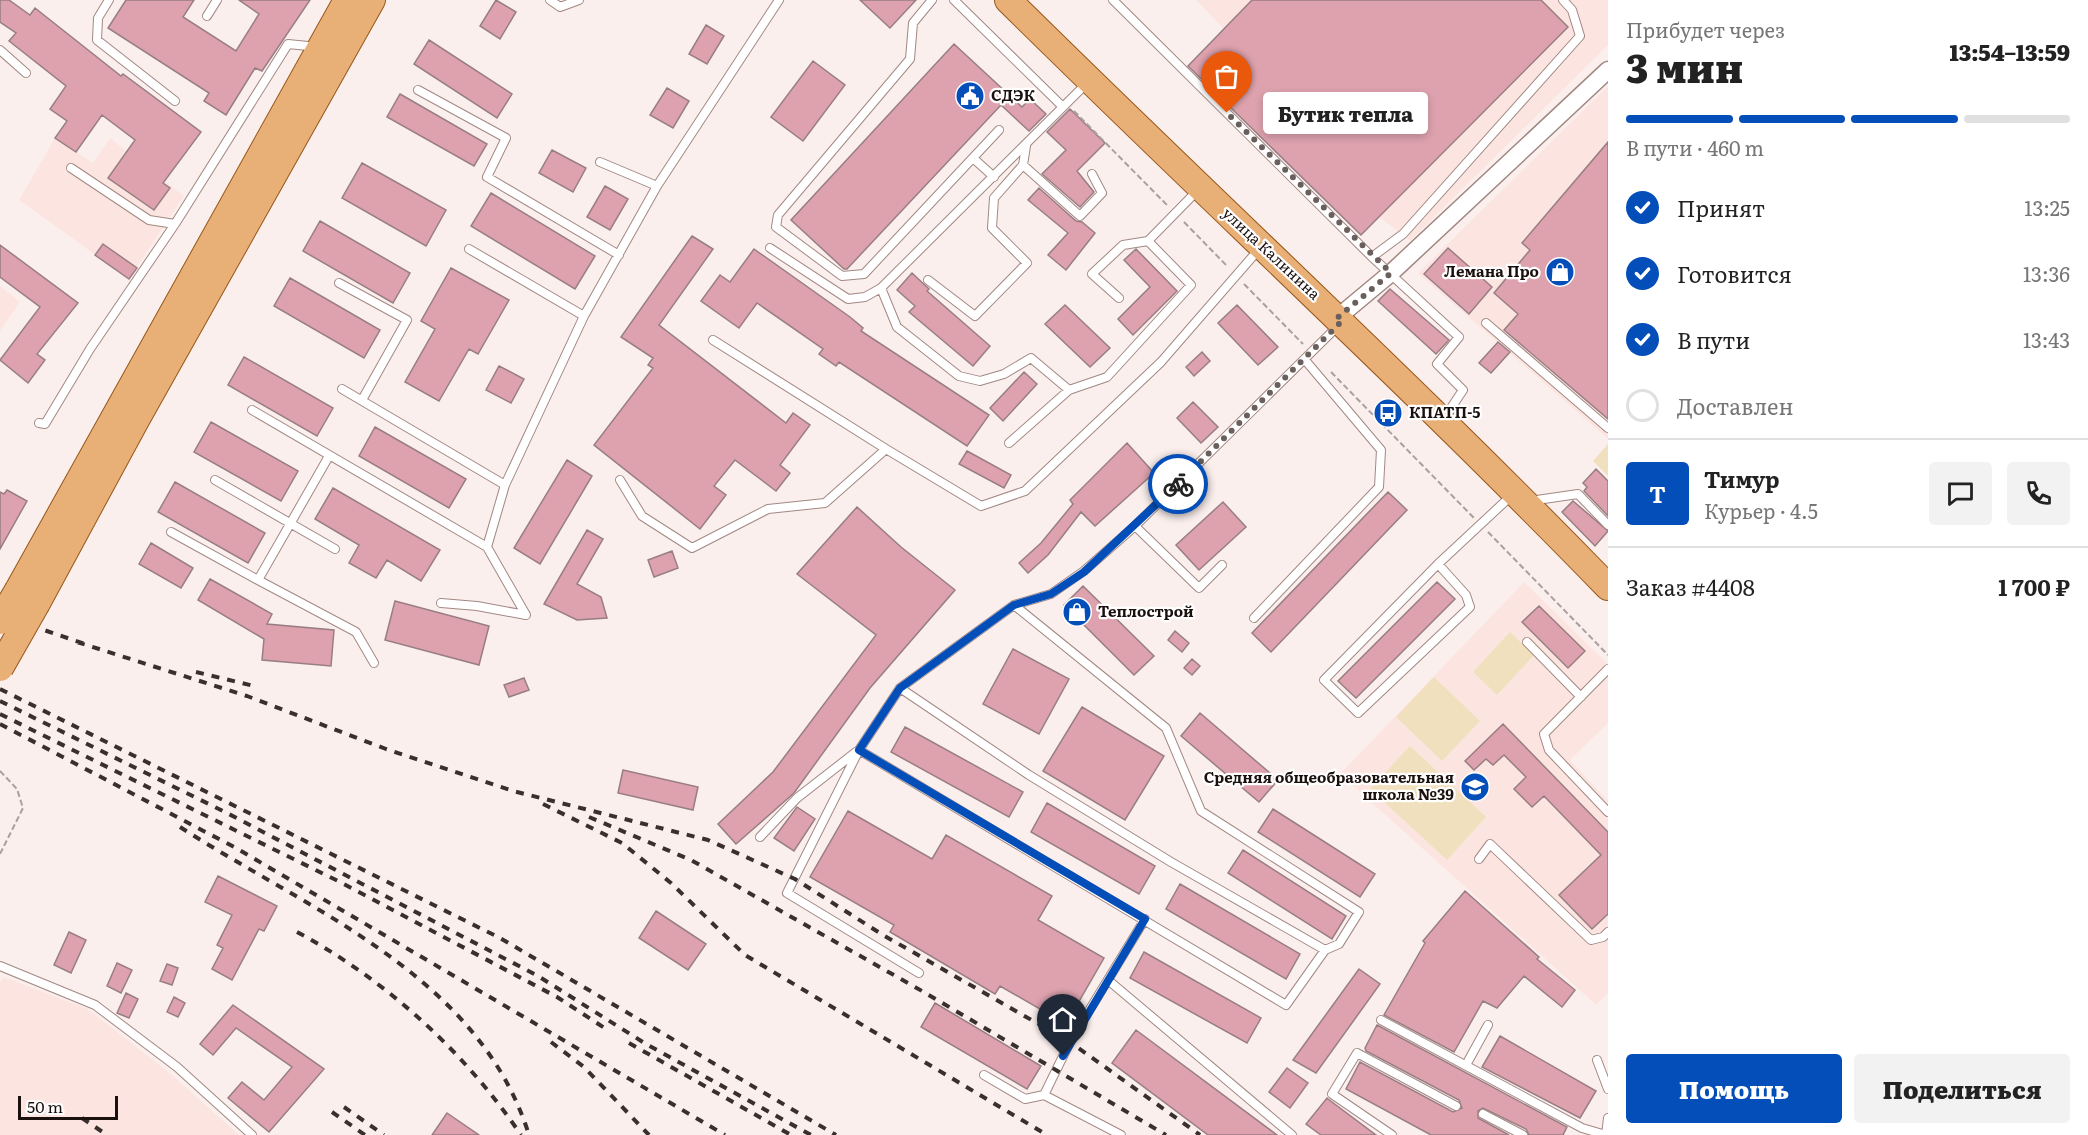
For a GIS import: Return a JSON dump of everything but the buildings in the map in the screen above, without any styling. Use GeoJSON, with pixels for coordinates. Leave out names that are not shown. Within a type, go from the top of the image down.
{"type":"FeatureCollection","features":[{"type":"Feature","properties":{"kind":"main road"},"geometry":{"type":"LineString","coordinates":[[0,668],[27,597],[347,0]]}},
{"type":"Feature","properties":{"kind":"main road"},"geometry":{"type":"LineString","coordinates":[[0,621],[27,597],[136,420],[372,0]]}},
{"type":"Feature","properties":{"kind":"main road","name":"улица Калинина"},"geometry":{"type":"LineString","coordinates":[[1008,0],[1606,582]]}},
{"type":"Feature","properties":{"kind":"street"},"geometry":{"type":"LineString","coordinates":[[1339,320],[1608,70]]}},
{"type":"Feature","properties":{"kind":"lane"},"geometry":{"type":"LineString","coordinates":[[109,0],[98,18],[97,40],[175,101]]}},
{"type":"Feature","properties":{"kind":"lane"},"geometry":{"type":"LineString","coordinates":[[207,16],[217,0]]}},
{"type":"Feature","properties":{"kind":"lane"},"geometry":{"type":"LineString","coordinates":[[550,0],[560,7],[579,0]]}},
{"type":"Feature","properties":{"kind":"lane"},"geometry":{"type":"LineString","coordinates":[[487,547],[505,485],[584,316],[657,186],[778,0]]}},
{"type":"Feature","properties":{"kind":"lane"},"geometry":{"type":"LineString","coordinates":[[932,0],[913,23],[910,59],[778,215],[776,227],[842,276],[864,274],[999,130]]}},
{"type":"Feature","properties":{"kind":"lane"},"geometry":{"type":"LineString","coordinates":[[954,0],[1064,104]]}},
{"type":"Feature","properties":{"kind":"lane"},"geometry":{"type":"LineString","coordinates":[[1113,0],[1372,258],[1459,337],[1437,364],[1463,390],[1442,421]]}},
{"type":"Feature","properties":{"kind":"lane"},"geometry":{"type":"LineString","coordinates":[[1372,258],[1403,234],[1580,36],[1572,10],[1563,0]]}},
{"type":"Feature","properties":{"kind":"lane"},"geometry":{"type":"LineString","coordinates":[[39,423],[45,424],[90,349],[175,224],[288,44],[321,48]]}},
{"type":"Feature","properties":{"kind":"lane"},"geometry":{"type":"LineString","coordinates":[[0,50],[26,73]]}},
{"type":"Feature","properties":{"kind":"lane"},"geometry":{"type":"LineString","coordinates":[[770,248],[848,299],[865,297],[881,288],[1026,146],[1089,80]]}},
{"type":"Feature","properties":{"kind":"lane"},"geometry":{"type":"LineString","coordinates":[[418,90],[506,138],[487,177],[619,255]]}},
{"type":"Feature","properties":{"kind":"lane"},"geometry":{"type":"LineString","coordinates":[[928,280],[975,316],[1027,263],[992,228],[994,198],[1023,165],[1026,146]]}},
{"type":"Feature","properties":{"kind":"lane"},"geometry":{"type":"LineString","coordinates":[[973,158],[994,177]]}},
{"type":"Feature","properties":{"kind":"lane"},"geometry":{"type":"LineString","coordinates":[[600,162],[657,186]]}},
{"type":"Feature","properties":{"kind":"lane"},"geometry":{"type":"LineString","coordinates":[[1023,165],[1080,216],[1102,193],[1092,174]]}},
{"type":"Feature","properties":{"kind":"lane"},"geometry":{"type":"LineString","coordinates":[[71,168],[149,220],[175,224]]}},
{"type":"Feature","properties":{"kind":"lane"},"geometry":{"type":"LineString","coordinates":[[1119,298],[1092,274],[1123,244],[1148,241],[1201,188]]}},
{"type":"Feature","properties":{"kind":"lane"},"geometry":{"type":"LineString","coordinates":[[1009,443],[1068,390],[1107,377],[1191,285],[1148,241]]}},
{"type":"Feature","properties":{"kind":"lane"},"geometry":{"type":"LineString","coordinates":[[713,340],[981,506],[1025,491],[1161,362],[1262,245]]}},
{"type":"Feature","properties":{"kind":"lane"},"geometry":{"type":"LineString","coordinates":[[470,249],[584,316]]}},
{"type":"Feature","properties":{"kind":"lane"},"geometry":{"type":"LineString","coordinates":[[339,284],[407,320],[362,400]]}},
{"type":"Feature","properties":{"kind":"lane"},"geometry":{"type":"LineString","coordinates":[[881,288],[897,327],[959,376],[980,381],[1004,374],[1031,358],[1068,390]]}},
{"type":"Feature","properties":{"kind":"lane"},"geometry":{"type":"LineString","coordinates":[[919,973],[787,893],[859,750],[900,688],[1014,605],[1051,594],[1084,572],[1135,526],[1305,360],[1339,320]]}},
{"type":"Feature","properties":{"kind":"lane"},"geometry":{"type":"LineString","coordinates":[[1486,323],[1608,428]]}},
{"type":"Feature","properties":{"kind":"lane"},"geometry":{"type":"LineString","coordinates":[[1254,618],[1379,487],[1381,450],[1305,360]]}},
{"type":"Feature","properties":{"kind":"lane"},"geometry":{"type":"LineString","coordinates":[[342,388],[505,485]]}},
{"type":"Feature","properties":{"kind":"lane"},"geometry":{"type":"LineString","coordinates":[[252,410],[487,547],[526,615],[477,606],[441,603]]}},
{"type":"Feature","properties":{"kind":"lane"},"geometry":{"type":"LineString","coordinates":[[620,480],[642,516],[692,548],[768,509],[825,503],[886,449]]}},
{"type":"Feature","properties":{"kind":"lane"},"geometry":{"type":"LineString","coordinates":[[258,580],[329,456]]}},
{"type":"Feature","properties":{"kind":"lane"},"geometry":{"type":"LineString","coordinates":[[215,480],[335,549]]}},
{"type":"Feature","properties":{"kind":"lane"},"geometry":{"type":"LineString","coordinates":[[1438,564],[1466,595],[1470,607],[1358,713],[1324,680],[1438,564],[1480,524],[1519,497],[1578,494],[1608,525]]}},
{"type":"Feature","properties":{"kind":"lane"},"geometry":{"type":"LineString","coordinates":[[1135,526],[1199,588],[1222,565]]}},
{"type":"Feature","properties":{"kind":"lane"},"geometry":{"type":"LineString","coordinates":[[171,532],[356,632],[374,663]]}},
{"type":"Feature","properties":{"kind":"lane"},"geometry":{"type":"LineString","coordinates":[[859,750],[1286,1005],[1325,950],[1339,944],[1359,912],[1201,811],[1166,728],[1014,605]]}},
{"type":"Feature","properties":{"kind":"lane"},"geometry":{"type":"LineString","coordinates":[[1527,642],[1581,697]]}},
{"type":"Feature","properties":{"kind":"lane"},"geometry":{"type":"LineString","coordinates":[[1608,669],[1544,734],[1549,750],[1608,812]]}},
{"type":"Feature","properties":{"kind":"lane"},"geometry":{"type":"LineString","coordinates":[[900,688],[1029,775],[1171,862],[1325,950]]}},
{"type":"Feature","properties":{"kind":"lane"},"geometry":{"type":"LineString","coordinates":[[760,837],[797,798],[859,750]]}},
{"type":"Feature","properties":{"kind":"lane"},"geometry":{"type":"LineString","coordinates":[[1479,859],[1490,844],[1590,939],[1603,937],[1608,932]]}},
{"type":"Feature","properties":{"kind":"lane"},"geometry":{"type":"LineString","coordinates":[[1044,1095],[1070,1042],[1145,919]]}},
{"type":"Feature","properties":{"kind":"lane"},"geometry":{"type":"LineString","coordinates":[[0,966],[95,1005],[177,1067],[252,1135]]}},
{"type":"Feature","properties":{"kind":"lane"},"geometry":{"type":"LineString","coordinates":[[1108,980],[1292,1135]]}},
{"type":"Feature","properties":{"kind":"lane"},"geometry":{"type":"LineString","coordinates":[[1381,1020],[1582,1128],[1606,1135],[1608,1118]]}},
{"type":"Feature","properties":{"kind":"lane"},"geometry":{"type":"LineString","coordinates":[[1466,1065],[1488,1025]]}},
{"type":"Feature","properties":{"kind":"lane"},"geometry":{"type":"LineString","coordinates":[[1392,1135],[1332,1094],[1357,1053],[1456,1106]]}},
{"type":"Feature","properties":{"kind":"lane"},"geometry":{"type":"LineString","coordinates":[[1596,1060],[1608,1089]]}},
{"type":"Feature","properties":{"kind":"lane"},"geometry":{"type":"LineString","coordinates":[[984,1075],[1025,1099],[1044,1095],[1121,1135]]}},
{"type":"Feature","properties":{"kind":"lane"},"geometry":{"type":"LineString","coordinates":[[1483,1114],[1523,1135]]}},
{"type":"Feature","properties":{"kind":"path"},"geometry":{"type":"LineString","coordinates":[[1064,104],[1175,213],[1608,655]]}},
{"type":"Feature","properties":{"kind":"path"},"geometry":{"type":"LineString","coordinates":[[0,771],[17,789],[23,808],[0,854]]}},
{"type":"Feature","properties":{"kind":"shaded area"},"geometry":{"type":"Polygon","coordinates":[[[1196,0],[1608,0],[1608,45],[1410,241],[1379,217],[1206,47],[1224,29],[1196,0]]]}},
{"type":"Feature","properties":{"kind":"shaded area"},"geometry":{"type":"Polygon","coordinates":[[[1608,86],[1608,439],[1418,273],[1608,86]]]}},
{"type":"Feature","properties":{"kind":"shaded area"},"geometry":{"type":"Polygon","coordinates":[[[55,138],[93,163],[110,138],[184,196],[129,279],[19,200],[55,138]]]}},
{"type":"Feature","properties":{"kind":"shaded area"},"geometry":{"type":"Polygon","coordinates":[[[0,286],[20,302],[0,331],[0,286]]]}},
{"type":"Feature","properties":{"kind":"shaded area"},"geometry":{"type":"Polygon","coordinates":[[[1608,444],[1608,476],[1593,461],[1608,444]]]}},
{"type":"Feature","properties":{"kind":"shaded area","name":"Средняя общеобразовательная школа №39"},"geometry":{"type":"Polygon","coordinates":[[[1524,582],[1608,664],[1608,723],[1570,760],[1608,801],[1608,993],[1596,1005],[1340,774],[1524,582]]]}},
{"type":"Feature","properties":{"kind":"shaded area"},"geometry":{"type":"Polygon","coordinates":[[[1510,632],[1534,655],[1497,695],[1473,672],[1510,632]]]}},
{"type":"Feature","properties":{"kind":"shaded area"},"geometry":{"type":"Polygon","coordinates":[[[1434,677],[1480,721],[1442,761],[1396,717],[1434,677]]]}},
{"type":"Feature","properties":{"kind":"shaded area"},"geometry":{"type":"Polygon","coordinates":[[[1410,746],[1486,817],[1447,860],[1370,789],[1410,746]]]}},
{"type":"Feature","properties":{"kind":"shaded area"},"geometry":{"type":"Polygon","coordinates":[[[4,977],[88,1009],[171,1074],[239,1135],[0,1135],[0,982],[4,977]]]}},
{"type":"Feature","properties":{"kind":"railway"},"geometry":{"type":"LineString","coordinates":[[0,615],[85,644]]}},
{"type":"Feature","properties":{"kind":"railway"},"geometry":{"type":"LineString","coordinates":[[77,642],[247,696],[386,749],[513,791],[708,840],[795,879],[883,935],[1070,1042],[1200,1135]]}},
{"type":"Feature","properties":{"kind":"railway"},"geometry":{"type":"LineString","coordinates":[[196,672],[258,687]]}},
{"type":"Feature","properties":{"kind":"railway"},"geometry":{"type":"LineString","coordinates":[[0,689],[500,938],[836,1135]]}},
{"type":"Feature","properties":{"kind":"railway"},"geometry":{"type":"LineString","coordinates":[[0,701],[225,812],[538,976],[646,1044],[811,1135]]}},
{"type":"Feature","properties":{"kind":"railway"},"geometry":{"type":"LineString","coordinates":[[0,714],[342,883],[557,997],[606,1029]]}},
{"type":"Feature","properties":{"kind":"railway"},"geometry":{"type":"LineString","coordinates":[[0,724],[236,848],[725,1135]]}},
{"type":"Feature","properties":{"kind":"railway"},"geometry":{"type":"LineString","coordinates":[[543,804],[622,843],[671,883],[745,955],[1047,1135]]}},
{"type":"Feature","properties":{"kind":"railway"},"geometry":{"type":"LineString","coordinates":[[589,817],[691,860],[922,991],[1166,1135]]}},
{"type":"Feature","properties":{"kind":"railway"},"geometry":{"type":"LineString","coordinates":[[180,827],[334,919],[431,989],[472,1031],[505,1079],[529,1135]]}},
{"type":"Feature","properties":{"kind":"railway"},"geometry":{"type":"LineString","coordinates":[[297,932],[362,972],[421,1020],[474,1075],[521,1135]]}},
{"type":"Feature","properties":{"kind":"railway"},"geometry":{"type":"LineString","coordinates":[[551,1042],[584,1067],[649,1135]]}},
{"type":"Feature","properties":{"kind":"railway"},"geometry":{"type":"LineString","coordinates":[[629,1043],[791,1135]]}},
{"type":"Feature","properties":{"kind":"railway"},"geometry":{"type":"LineString","coordinates":[[344,1107],[384,1135]]}},
{"type":"Feature","properties":{"kind":"railway"},"geometry":{"type":"LineString","coordinates":[[332,1112],[365,1135]]}},
{"type":"Feature","properties":{"kind":"railway"},"geometry":{"type":"LineString","coordinates":[[82,1118],[107,1135]]}},
{"type":"Feature","properties":{"kind":"way so far"},"geometry":{"type":"LineString","coordinates":[[1178,484],[1312,353],[1341,322],[1337,318],[1391,273],[1372,258],[1227,113]]}},
{"type":"Feature","properties":{"kind":"place","name":"СДЭК"},"geometry":{"type":"Point","coordinates":[970,96]}},
{"type":"Feature","properties":{"kind":"place","name":"Бутик тепла"},"geometry":{"type":"Point","coordinates":[1227,113]}},
{"type":"Feature","properties":{"kind":"place","name":"Лемана Про"},"geometry":{"type":"Point","coordinates":[1560,272]}},
{"type":"Feature","properties":{"kind":"place","name":"КПАТП-5"},"geometry":{"type":"Point","coordinates":[1388,413]}},
{"type":"Feature","properties":{"kind":"place","name":"Теплострой"},"geometry":{"type":"Point","coordinates":[1077,612]}},
{"type":"Feature","properties":{"kind":"place","name":"Средняя общеобразовательная школа №39"},"geometry":{"type":"Point","coordinates":[1475,787]}},
{"type":"Feature","properties":{"kind":"route"},"geometry":{"type":"LineString","coordinates":[[1063,1056],[1145,919],[859,750],[900,688],[935,665],[1014,605],[1051,594],[1084,572],[1178,484]]}}]}
